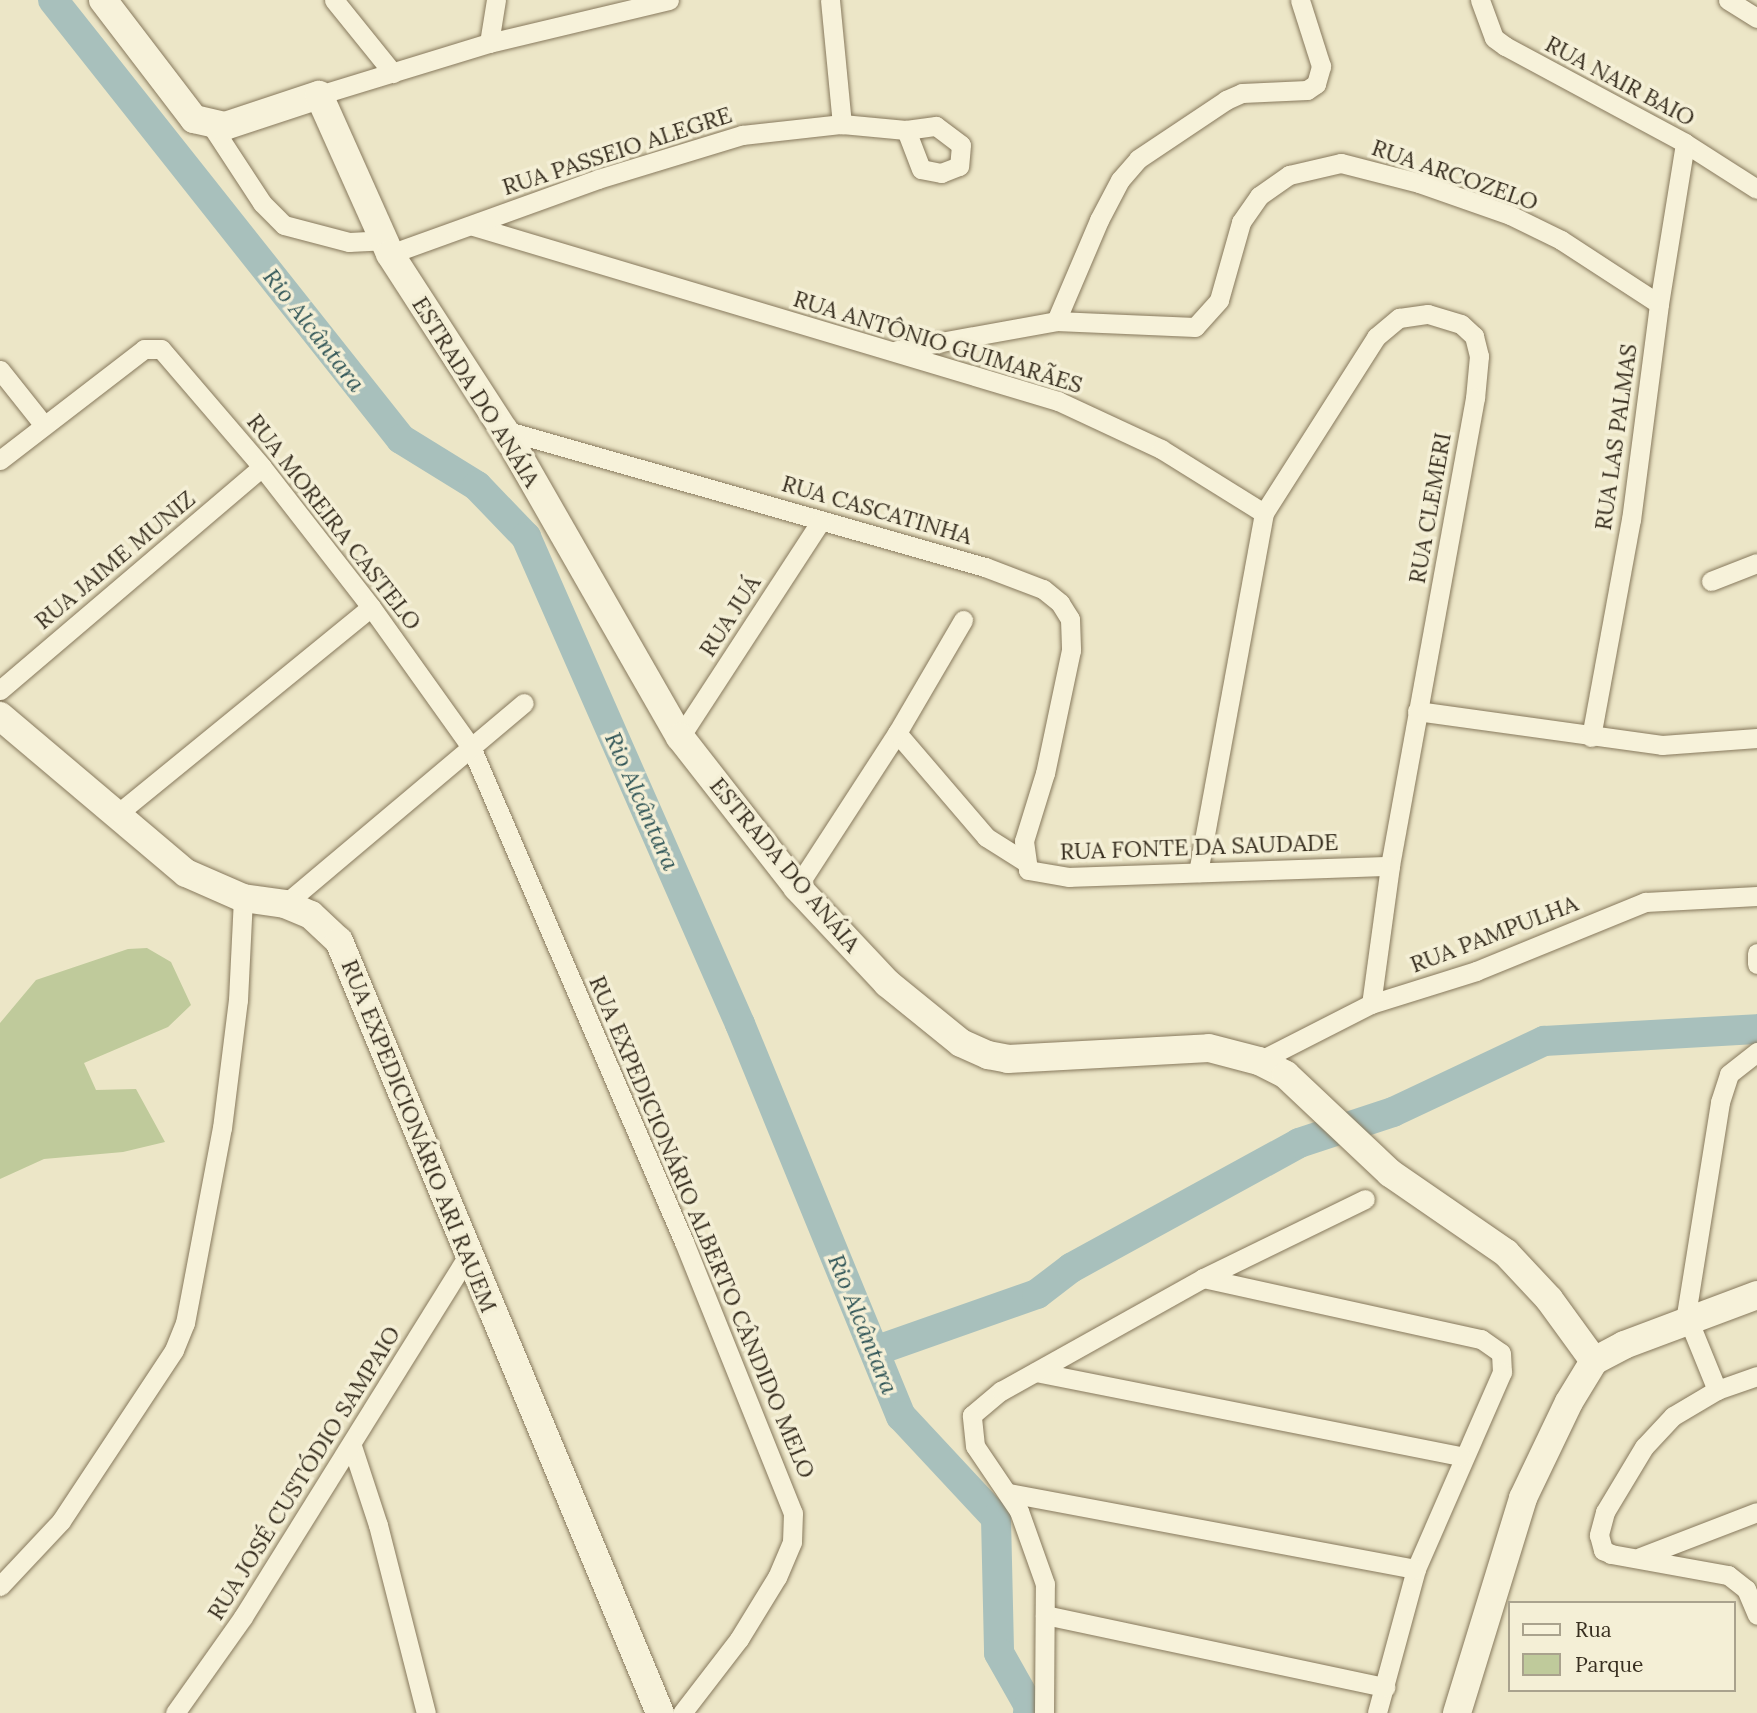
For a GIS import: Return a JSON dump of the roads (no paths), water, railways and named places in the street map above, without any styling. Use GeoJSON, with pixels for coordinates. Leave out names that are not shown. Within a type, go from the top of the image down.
{"type":"FeatureCollection","features":[{"type":"Feature","properties":{"kind":"street"},"geometry":{"type":"LineString","coordinates":[[103,0],[182,108],[211,125],[225,126],[489,43],[669,0]]}},
{"type":"Feature","properties":{"kind":"street"},"geometry":{"type":"LineString","coordinates":[[334,0],[393,73]]}},
{"type":"Feature","properties":{"kind":"street"},"geometry":{"type":"LineString","coordinates":[[489,43],[496,0]]}},
{"type":"Feature","properties":{"kind":"street"},"geometry":{"type":"LineString","coordinates":[[830,0],[842,124]]}},
{"type":"Feature","properties":{"kind":"street"},"geometry":{"type":"LineString","coordinates":[[1056,321],[1099,220],[1120,180],[1138,159],[1182,125],[1242,93],[1311,88],[1321,66],[1300,0]]}},
{"type":"Feature","properties":{"kind":"street","name":"RUA NAIR BAIO"},"geometry":{"type":"LineString","coordinates":[[1480,0],[1494,37],[1505,46],[1685,144],[1757,189]]}},
{"type":"Feature","properties":{"kind":"street"},"geometry":{"type":"LineString","coordinates":[[1728,0],[1757,18]]}},
{"type":"Feature","properties":{"kind":"street","name":"ESTRADA DO ANÁIA"},"geometry":{"type":"LineString","coordinates":[[319,96],[387,247],[504,430],[680,737],[797,887],[887,983],[961,1043],[988,1055],[1008,1059],[1209,1048],[1259,1061],[1286,1075],[1390,1173],[1506,1253],[1549,1299],[1594,1361]]}},
{"type":"Feature","properties":{"kind":"street","name":"RUA PASSEIO ALEGRE"},"geometry":{"type":"LineString","coordinates":[[211,125],[262,203],[284,225],[349,242],[387,247],[473,226],[714,140],[842,124],[906,131]]}},
{"type":"Feature","properties":{"kind":"street","name":"RUA LAS PALMAS"},"geometry":{"type":"LineString","coordinates":[[1591,737],[1631,520],[1659,304],[1685,144]]}},
{"type":"Feature","properties":{"kind":"street","name":"RUA ARCOZELO"},"geometry":{"type":"LineString","coordinates":[[891,351],[1056,321],[1195,327],[1219,300],[1241,222],[1254,202],[1289,175],[1341,163],[1419,183],[1510,215],[1561,240],[1659,304]]}},
{"type":"Feature","properties":{"kind":"street","name":"RUA ANTÔNIO GUIMARÃES"},"geometry":{"type":"LineString","coordinates":[[473,226],[1058,401],[1161,449],[1264,513]]}},
{"type":"Feature","properties":{"kind":"street","name":"RUA CLEMERI"},"geometry":{"type":"LineString","coordinates":[[1264,513],[1383,331],[1399,318],[1428,314],[1461,324],[1474,336],[1479,356],[1475,398],[1390,866],[1371,1004]]}},
{"type":"Feature","properties":{"kind":"street","name":"RUA MOREIRA CASTELO"},"geometry":{"type":"LineString","coordinates":[[43,424],[144,349],[162,349],[262,467],[371,607],[471,747]]}},
{"type":"Feature","properties":{"kind":"street"},"geometry":{"type":"LineString","coordinates":[[0,370],[43,424],[0,460]]}},
{"type":"Feature","properties":{"kind":"street","name":"RUA CASCATINHA"},"geometry":{"type":"LineString","coordinates":[[504,430],[985,567],[1043,589],[1060,603],[1070,619],[1071,650],[1045,773]]}},
{"type":"Feature","properties":{"kind":"street","name":"RUA JAIME MUNIZ"},"geometry":{"type":"LineString","coordinates":[[0,690],[262,467]]}},
{"type":"Feature","properties":{"kind":"street"},"geometry":{"type":"LineString","coordinates":[[1198,872],[1264,513]]}},
{"type":"Feature","properties":{"kind":"street","name":"RUA JUÁ"},"geometry":{"type":"LineString","coordinates":[[680,737],[821,521]]}},
{"type":"Feature","properties":{"kind":"street"},"geometry":{"type":"LineString","coordinates":[[1712,581],[1757,563]]}},
{"type":"Feature","properties":{"kind":"street"},"geometry":{"type":"LineString","coordinates":[[116,815],[371,607]]}},
{"type":"Feature","properties":{"kind":"street"},"geometry":{"type":"LineString","coordinates":[[797,887],[897,733],[963,620]]}},
{"type":"Feature","properties":{"kind":"street"},"geometry":{"type":"LineString","coordinates":[[285,904],[524,704]]}},
{"type":"Feature","properties":{"kind":"street"},"geometry":{"type":"LineString","coordinates":[[1417,711],[1662,745],[1757,738]]}},
{"type":"Feature","properties":{"kind":"street","name":"RUA EXPEDICIONÁRIO ARI RAUEM"},"geometry":{"type":"LineString","coordinates":[[0,716],[186,873],[243,898],[285,904],[311,915],[339,941],[660,1713]]}},
{"type":"Feature","properties":{"kind":"street"},"geometry":{"type":"LineString","coordinates":[[897,733],[986,837],[1024,861]]}},
{"type":"Feature","properties":{"kind":"street","name":"RUA EXPEDICIONÁRIO ALBERTO CÂNDIDO MELO"},"geometry":{"type":"LineString","coordinates":[[471,747],[684,1242],[793,1513],[792,1542],[777,1577],[739,1639],[682,1713]]}},
{"type":"Feature","properties":{"kind":"street","name":"RUA FONTE DA SAUDADE"},"geometry":{"type":"LineString","coordinates":[[1045,773],[1024,841],[1024,861],[1028,870],[1041,875],[1069,877],[1390,866]]}},
{"type":"Feature","properties":{"kind":"street","name":"RUA PAMPULHA"},"geometry":{"type":"LineString","coordinates":[[1259,1061],[1371,1004],[1476,971],[1645,902],[1757,896]]}},
{"type":"Feature","properties":{"kind":"street"},"geometry":{"type":"LineString","coordinates":[[0,1586],[61,1521],[167,1361],[185,1322],[222,1128],[238,1000],[243,898]]}},
{"type":"Feature","properties":{"kind":"street"},"geometry":{"type":"LineString","coordinates":[[1757,953],[1757,964]]}},
{"type":"Feature","properties":{"kind":"street"},"geometry":{"type":"LineString","coordinates":[[1717,1390],[1686,1320],[1720,1102],[1729,1074],[1757,1052]]}},
{"type":"Feature","properties":{"kind":"street"},"geometry":{"type":"LineString","coordinates":[[1044,1713],[1045,1615],[1038,1558],[1009,1493],[975,1446],[972,1415],[1001,1391],[1203,1278],[1365,1199]]}},
{"type":"Feature","properties":{"kind":"street","name":"RUA JOSÉ CUSTÓDIO SAMPAIO"},"geometry":{"type":"LineString","coordinates":[[175,1713],[236,1628],[352,1446],[468,1256]]}},
{"type":"Feature","properties":{"kind":"street"},"geometry":{"type":"LineString","coordinates":[[1203,1278],[1495,1346],[1501,1353],[1502,1372],[1461,1456],[1416,1569],[1377,1713]]}},
{"type":"Feature","properties":{"kind":"street"},"geometry":{"type":"LineString","coordinates":[[1457,1713],[1492,1589],[1524,1498],[1569,1402],[1594,1361],[1686,1320],[1757,1295]]}},
{"type":"Feature","properties":{"kind":"street"},"geometry":{"type":"LineString","coordinates":[[1036,1372],[1461,1456]]}},
{"type":"Feature","properties":{"kind":"street"},"geometry":{"type":"LineString","coordinates":[[1757,1376],[1717,1390],[1673,1416],[1644,1447],[1605,1511],[1599,1535],[1603,1550],[1728,1575],[1746,1588],[1757,1615]]}},
{"type":"Feature","properties":{"kind":"street"},"geometry":{"type":"LineString","coordinates":[[352,1446],[378,1525],[426,1713]]}},
{"type":"Feature","properties":{"kind":"street"},"geometry":{"type":"LineString","coordinates":[[1009,1493],[1416,1569]]}},
{"type":"Feature","properties":{"kind":"street"},"geometry":{"type":"LineString","coordinates":[[1639,1557],[1757,1512]]}},
{"type":"Feature","properties":{"kind":"street"},"geometry":{"type":"LineString","coordinates":[[1045,1615],[1385,1687]]}},
{"type":"Feature","properties":{"kind":"waterway","name":"Rio Alcântara"},"geometry":{"type":"LineString","coordinates":[[53,0],[401,439],[477,486],[526,537],[740,1024],[901,1416],[996,1518],[999,1653],[1029,1706],[1028,1713]]}},
{"type":"Feature","properties":{"kind":"waterway"},"geometry":{"type":"LineString","coordinates":[[875,1351],[1037,1294],[1071,1268],[1299,1143],[1393,1112],[1544,1041],[1757,1029]]}}]}
